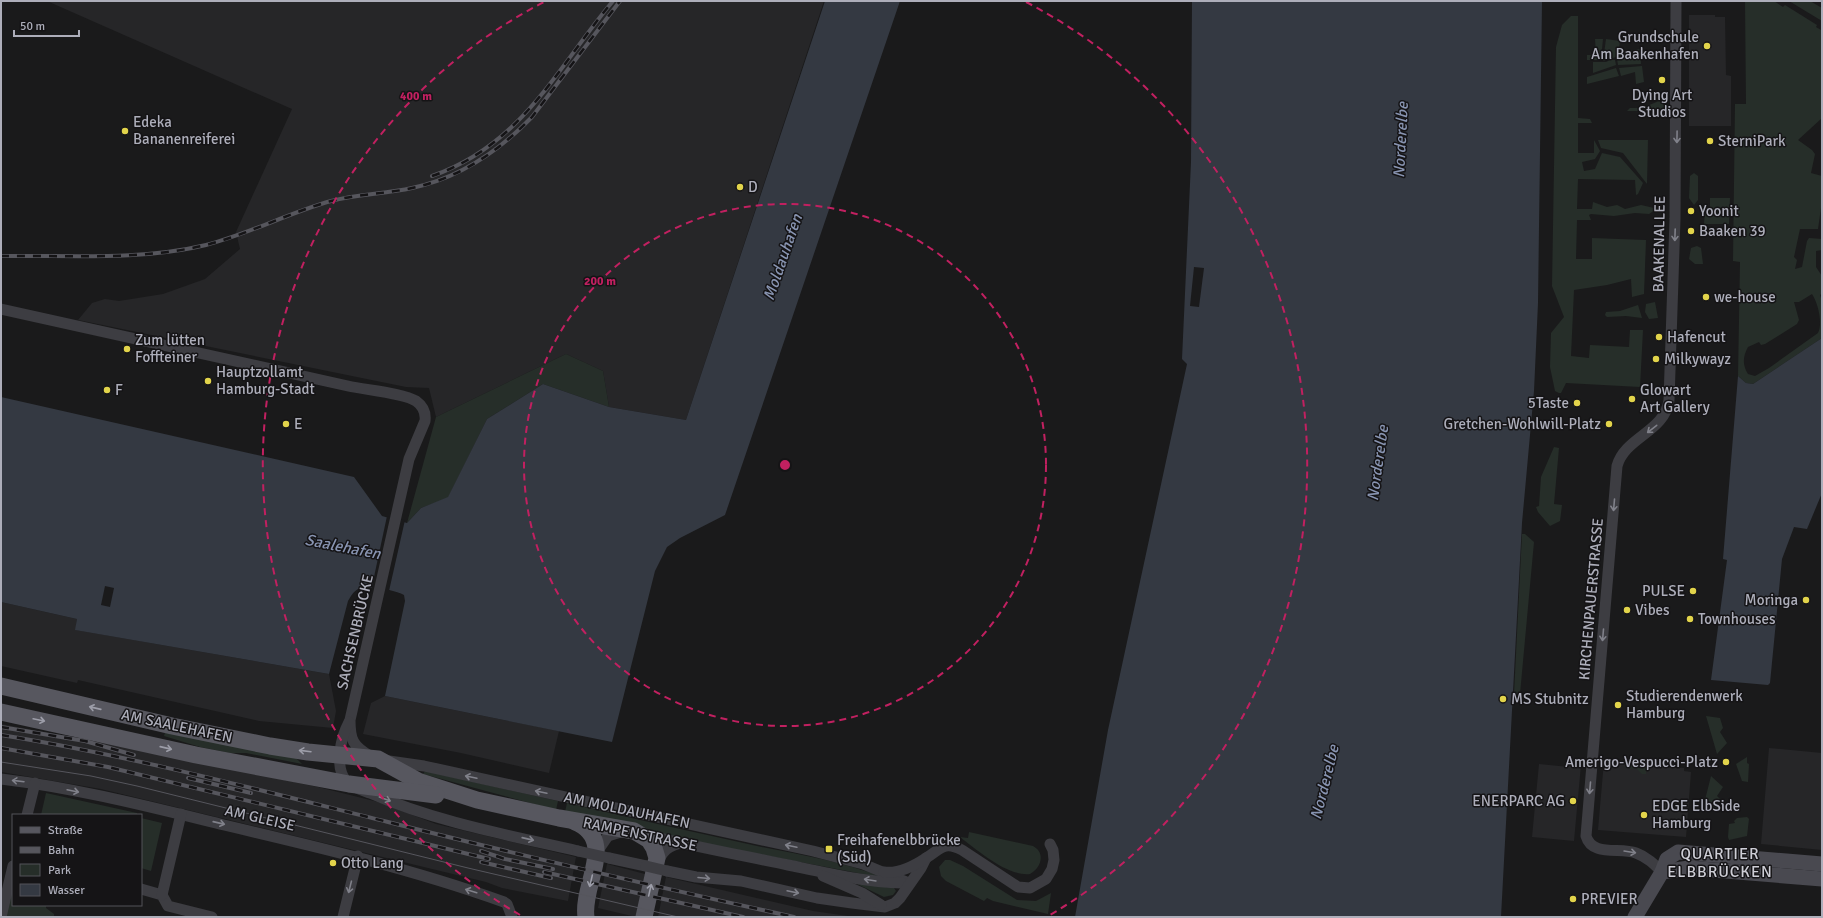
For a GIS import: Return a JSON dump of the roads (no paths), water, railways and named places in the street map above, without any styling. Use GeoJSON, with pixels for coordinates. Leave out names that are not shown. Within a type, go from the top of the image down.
{"type":"FeatureCollection","features":[{"type":"Feature","properties":{"kind":"main road","name":"AM SAALEHAFEN"},"geometry":{"type":"LineString","coordinates":[[1,686],[172,726],[289,749],[344,766]]}},
{"type":"Feature","properties":{"kind":"main road","name":"AM SAALEHAFEN"},"geometry":{"type":"LineString","coordinates":[[1,712],[196,755],[344,766]]}},
{"type":"Feature","properties":{"kind":"main road","name":"AM MOLDAUHAFEN"},"geometry":{"type":"LineString","coordinates":[[344,766],[378,760]]}},
{"type":"Feature","properties":{"kind":"main road","name":"RAMPENSTRASSE"},"geometry":{"type":"LineString","coordinates":[[378,760],[418,781],[477,800]]}},
{"type":"Feature","properties":{"kind":"main road","name":"RAMPENSTRASSE"},"geometry":{"type":"LineString","coordinates":[[344,766],[477,800],[573,821],[634,832]]}},
{"type":"Feature","properties":{"kind":"main road"},"geometry":{"type":"LineString","coordinates":[[573,821],[589,830],[603,855],[582,915]]}},
{"type":"Feature","properties":{"kind":"main road"},"geometry":{"type":"LineString","coordinates":[[634,832],[645,837],[652,844],[656,853],[657,867],[644,917]]}},
{"type":"Feature","properties":{"kind":"main road"},"geometry":{"type":"LineString","coordinates":[[1635,917],[1662,872],[1667,859],[1681,851],[1822,864]]}},
{"type":"Feature","properties":{"kind":"main road"},"geometry":{"type":"LineString","coordinates":[[1662,872],[1689,868],[1822,880]]}},
{"type":"Feature","properties":{"kind":"street","name":"BAAKENALLEE"},"geometry":{"type":"LineString","coordinates":[[1617,466],[1621,454],[1660,422],[1668,409],[1675,219],[1676,1]]}},
{"type":"Feature","properties":{"kind":"street","name":"SACHSENBRÜCKE"},"geometry":{"type":"LineString","coordinates":[[1,309],[409,398],[420,404],[424,412],[425,421],[409,459],[350,720],[340,745],[344,766]]}},
{"type":"Feature","properties":{"kind":"street","name":"KIRCHENPAUERSTRASSE"},"geometry":{"type":"LineString","coordinates":[[1617,466],[1586,836],[1589,843],[1595,848],[1636,853],[1650,860],[1662,872]]}},
{"type":"Feature","properties":{"kind":"street","name":"SACHSENBRÜCKE"},"geometry":{"type":"LineString","coordinates":[[350,720],[351,735]]}},
{"type":"Feature","properties":{"kind":"street"},"geometry":{"type":"LineString","coordinates":[[351,735],[344,766],[382,798],[427,814],[474,827],[696,877],[741,881],[817,898],[852,904],[885,907],[895,903],[921,868],[926,858]]}},
{"type":"Feature","properties":{"kind":"street"},"geometry":{"type":"LineString","coordinates":[[351,735],[354,744],[358,748],[378,760]]}},
{"type":"Feature","properties":{"kind":"street","name":"AM MOLDAUHAFEN"},"geometry":{"type":"LineString","coordinates":[[378,760],[424,766],[806,849],[863,864],[909,883]]}},
{"type":"Feature","properties":{"kind":"street","name":"AM GLEISE"},"geometry":{"type":"LineString","coordinates":[[1,779],[35,783],[181,814],[358,856],[496,899],[507,904],[512,917]]}},
{"type":"Feature","properties":{"kind":"street"},"geometry":{"type":"LineString","coordinates":[[27,814],[35,783]]}},
{"type":"Feature","properties":{"kind":"street"},"geometry":{"type":"LineString","coordinates":[[181,814],[162,895],[168,906],[212,917]]}},
{"type":"Feature","properties":{"kind":"street"},"geometry":{"type":"LineString","coordinates":[[603,855],[608,836],[618,832],[634,832]]}},
{"type":"Feature","properties":{"kind":"street","name":"RAMPENSTRASSE"},"geometry":{"type":"LineString","coordinates":[[634,832],[803,868],[884,882],[909,883]]}},
{"type":"Feature","properties":{"kind":"street"},"geometry":{"type":"LineString","coordinates":[[657,867],[662,854],[668,847],[682,843]]}},
{"type":"Feature","properties":{"kind":"street"},"geometry":{"type":"LineString","coordinates":[[882,871],[889,872],[906,868],[926,858],[939,848],[952,846],[962,850],[1018,887],[1030,888],[1046,879],[1052,869],[1054,860],[1053,850],[1050,844]]}},
{"type":"Feature","properties":{"kind":"street"},"geometry":{"type":"LineString","coordinates":[[343,917],[358,856]]}},
{"type":"Feature","properties":{"kind":"street","name":"RAMPENSTRASSE"},"geometry":{"type":"LineString","coordinates":[[803,868],[857,891],[885,907]]}},
{"type":"Feature","properties":{"kind":"street"},"geometry":{"type":"LineString","coordinates":[[1,917],[8,869]]}},
{"type":"Feature","properties":{"kind":"street"},"geometry":{"type":"LineString","coordinates":[[1804,878],[1822,870]]}},
{"type":"Feature","properties":{"kind":"street"},"geometry":{"type":"LineString","coordinates":[[142,889],[162,895]]}},
{"type":"Feature","properties":{"kind":"water"},"geometry":{"type":"Polygon","coordinates":[[[825,1],[900,1],[725,515],[680,538],[667,547],[655,571],[612,742],[385,696],[405,601],[404,595],[388,590],[362,588],[358,589],[352,594],[348,601],[329,674],[75,630],[77,619],[1,602],[1,397],[354,477],[382,516],[407,523],[421,508],[448,497],[487,419],[543,384],[609,407],[686,420],[825,1]]]}},
{"type":"Feature","properties":{"kind":"water","name":"Norderelbe"},"geometry":{"type":"Polygon","coordinates":[[[1192,1],[1542,1],[1538,303],[1534,391],[1522,523],[1501,917],[1075,917],[1108,730],[1187,364],[1182,359],[1191,162],[1192,1]]]}},
{"type":"Feature","properties":{"kind":"water"},"geometry":{"type":"Polygon","coordinates":[[[1822,338],[1822,493],[1807,529],[1794,527],[1782,559],[1770,683],[1768,685],[1711,680],[1727,560],[1723,559],[1738,376],[1746,383],[1753,384],[1822,338]]]}},
{"type":"Feature","properties":{"kind":"tram line"},"geometry":{"type":"LineString","coordinates":[[1,762],[91,776],[137,786],[468,868],[678,917]]}},
{"type":"Feature","properties":{"kind":"railway"},"geometry":{"type":"LineString","coordinates":[[432,176],[463,162],[490,145],[514,125],[535,102],[613,1]]}},
{"type":"Feature","properties":{"kind":"railway"},"geometry":{"type":"LineString","coordinates":[[1,256],[104,256],[181,250],[222,240],[299,211],[331,201],[412,188],[446,177],[478,162],[506,141],[532,117],[620,1]]}},
{"type":"Feature","properties":{"kind":"railway"},"geometry":{"type":"LineString","coordinates":[[1,727],[85,741],[134,755]]}},
{"type":"Feature","properties":{"kind":"railway"},"geometry":{"type":"LineString","coordinates":[[1,735],[50,743],[195,774],[439,835],[641,883],[794,917]]}},
{"type":"Feature","properties":{"kind":"railway"},"geometry":{"type":"LineString","coordinates":[[1,748],[108,767],[489,859]]}},
{"type":"Feature","properties":{"kind":"railway"},"geometry":{"type":"LineString","coordinates":[[188,778],[251,793]]}},
{"type":"Feature","properties":{"kind":"railway"},"geometry":{"type":"LineString","coordinates":[[481,851],[505,859],[553,869]]}},
{"type":"Feature","properties":{"kind":"railway"},"geometry":{"type":"LineString","coordinates":[[481,862],[551,878]]}},
{"type":"Feature","properties":{"kind":"railway"},"geometry":{"type":"LineString","coordinates":[[544,872],[743,917]]}},
{"type":"Feature","properties":{"kind":"place","name":"Grundschule Am Baakenhafen"},"geometry":{"type":"Point","coordinates":[1707,46]}},
{"type":"Feature","properties":{"kind":"place","name":"Dying Art Studios"},"geometry":{"type":"Point","coordinates":[1662,80]}},
{"type":"Feature","properties":{"kind":"place","name":"Edeka Bananenreiferei"},"geometry":{"type":"Point","coordinates":[125,131]}},
{"type":"Feature","properties":{"kind":"place","name":"SterniPark"},"geometry":{"type":"Point","coordinates":[1710,141]}},
{"type":"Feature","properties":{"kind":"place","name":"D"},"geometry":{"type":"Point","coordinates":[740,187]}},
{"type":"Feature","properties":{"kind":"place","name":"Yoonit"},"geometry":{"type":"Point","coordinates":[1691,211]}},
{"type":"Feature","properties":{"kind":"place","name":"Baaken 39"},"geometry":{"type":"Point","coordinates":[1691,231]}},
{"type":"Feature","properties":{"kind":"place","name":"we-house"},"geometry":{"type":"Point","coordinates":[1706,297]}},
{"type":"Feature","properties":{"kind":"place","name":"Hafencut"},"geometry":{"type":"Point","coordinates":[1659,337]}},
{"type":"Feature","properties":{"kind":"place","name":"Zum lütten Foffteiner"},"geometry":{"type":"Point","coordinates":[127,349]}},
{"type":"Feature","properties":{"kind":"place","name":"Milkywayz"},"geometry":{"type":"Point","coordinates":[1656,359]}},
{"type":"Feature","properties":{"kind":"place","name":"Hauptzollamt Hamburg-Stadt"},"geometry":{"type":"Point","coordinates":[208,381]}},
{"type":"Feature","properties":{"kind":"place","name":"F"},"geometry":{"type":"Point","coordinates":[107,390]}},
{"type":"Feature","properties":{"kind":"place","name":"Glowart Art Gallery"},"geometry":{"type":"Point","coordinates":[1632,399]}},
{"type":"Feature","properties":{"kind":"place","name":"5Taste"},"geometry":{"type":"Point","coordinates":[1577,403]}},
{"type":"Feature","properties":{"kind":"place","name":"E"},"geometry":{"type":"Point","coordinates":[286,424]}},
{"type":"Feature","properties":{"kind":"place","name":"Gretchen-Wohlwill-Platz"},"geometry":{"type":"Point","coordinates":[1609,424]}},
{"type":"Feature","properties":{"kind":"place","name":"PULSE"},"geometry":{"type":"Point","coordinates":[1693,591]}},
{"type":"Feature","properties":{"kind":"place","name":"Moringa"},"geometry":{"type":"Point","coordinates":[1806,600]}},
{"type":"Feature","properties":{"kind":"place","name":"Vibes"},"geometry":{"type":"Point","coordinates":[1627,610]}},
{"type":"Feature","properties":{"kind":"place","name":"Townhouses"},"geometry":{"type":"Point","coordinates":[1690,619]}},
{"type":"Feature","properties":{"kind":"place","name":"MS Stubnitz"},"geometry":{"type":"Point","coordinates":[1503,699]}},
{"type":"Feature","properties":{"kind":"place","name":"Studierendenwerk Hamburg"},"geometry":{"type":"Point","coordinates":[1618,705]}},
{"type":"Feature","properties":{"kind":"place","name":"Amerigo-Vespucci-Platz"},"geometry":{"type":"Point","coordinates":[1726,762]}},
{"type":"Feature","properties":{"kind":"place","name":"ENERPARC AG"},"geometry":{"type":"Point","coordinates":[1573,801]}},
{"type":"Feature","properties":{"kind":"place","name":"EDGE ElbSide Hamburg"},"geometry":{"type":"Point","coordinates":[1644,815]}},
{"type":"Feature","properties":{"kind":"place","name":"Freihafenelbbrücke (Süd)"},"geometry":{"type":"Point","coordinates":[829,849]}},
{"type":"Feature","properties":{"kind":"place","name":"Otto Lang"},"geometry":{"type":"Point","coordinates":[333,863]}},
{"type":"Feature","properties":{"kind":"place","name":"PREVIER"},"geometry":{"type":"Point","coordinates":[1573,899]}},
{"type":"Feature","properties":{"kind":"district","name":"QUARTIER ELBBRÜCKEN"},"geometry":{"type":"Point","coordinates":[1720,862]}},
{"type":"Feature","properties":{"kind":"water label","name":"Moldauhafen"},"geometry":{"type":"Point","coordinates":[782,257]}},
{"type":"Feature","properties":{"kind":"water label","name":"Saalehafen"},"geometry":{"type":"Point","coordinates":[343,546]}}]}
